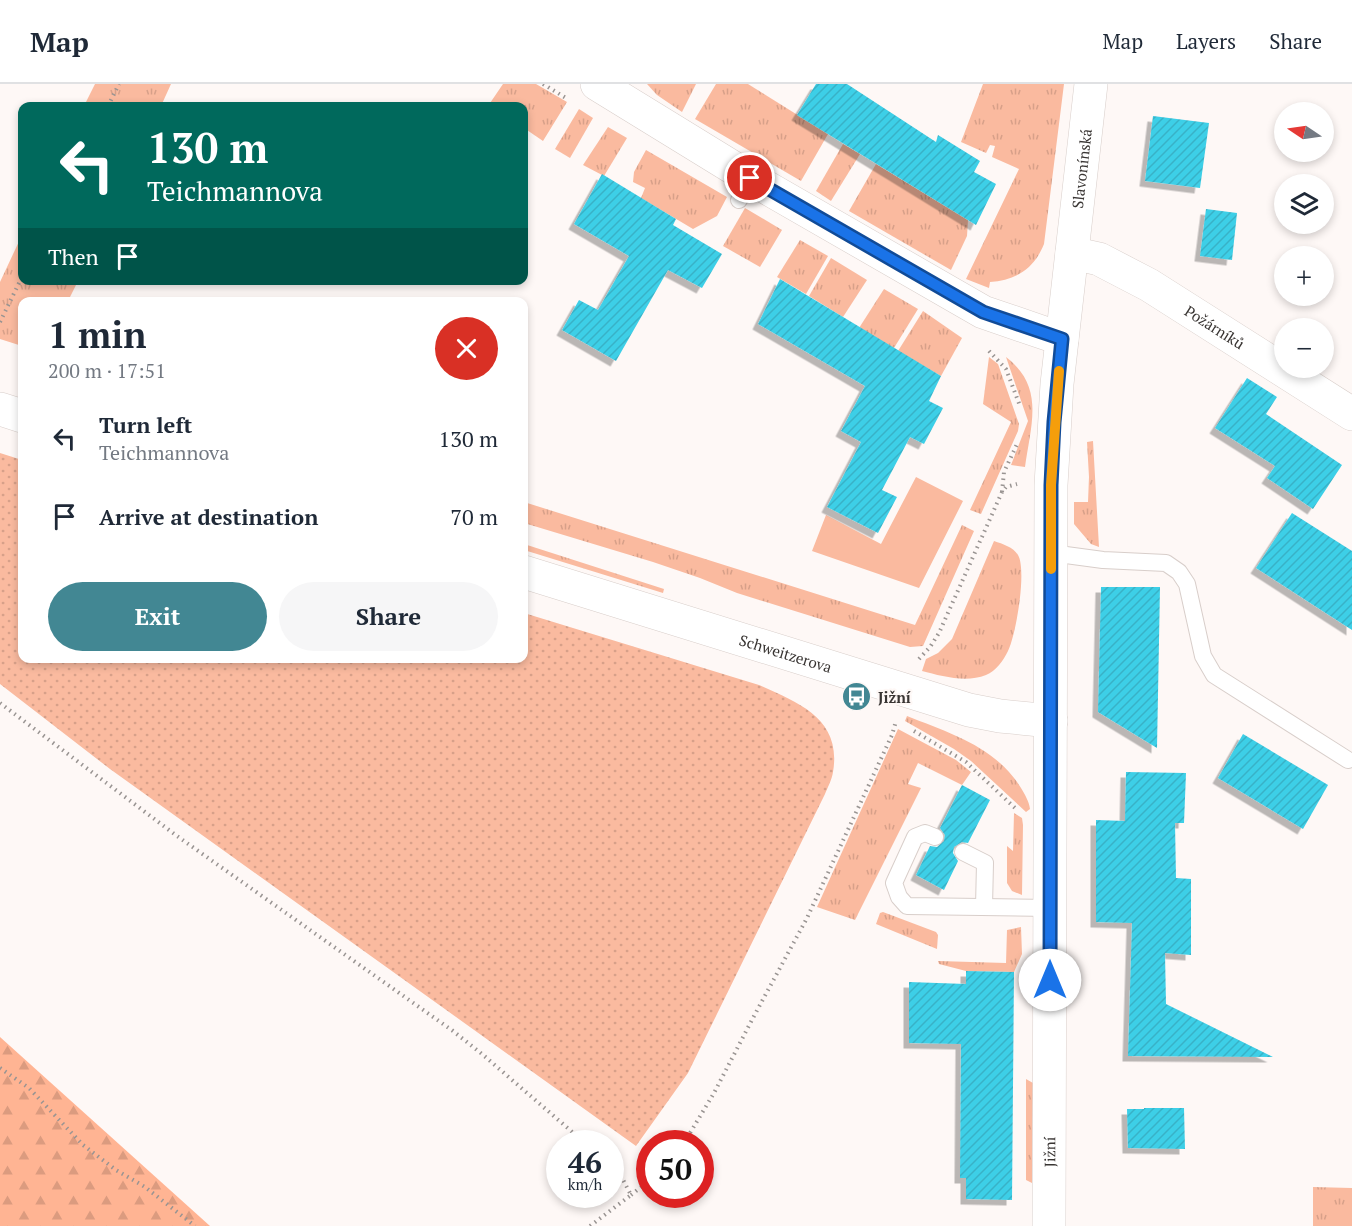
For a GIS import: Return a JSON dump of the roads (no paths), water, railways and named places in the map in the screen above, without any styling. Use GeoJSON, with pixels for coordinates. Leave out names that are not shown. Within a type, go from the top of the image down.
{"type":"FeatureCollection","features":[{"type":"Feature","properties":{"kind":"street"},"geometry":{"type":"LineString","coordinates":[[597,84],[745,189],[983,312],[1062,339]]}},
{"type":"Feature","properties":{"kind":"street","name":"Slavonínská"},"geometry":{"type":"LineString","coordinates":[[1072,253],[1091,84]]}},
{"type":"Feature","properties":{"kind":"street","name":"Jižní"},"geometry":{"type":"LineString","coordinates":[[1049,1226],[1051,553],[1054,433],[1072,253]]}},
{"type":"Feature","properties":{"kind":"street","name":"Požárníků"},"geometry":{"type":"LineString","coordinates":[[1072,253],[1099,259],[1149,285],[1352,414]]}},
{"type":"Feature","properties":{"kind":"street"},"geometry":{"type":"LineString","coordinates":[[0,409],[18,415]]}},
{"type":"Feature","properties":{"kind":"street","name":"Schweitzerova"},"geometry":{"type":"LineString","coordinates":[[528,573],[969,710],[1051,721]]}},
{"type":"Feature","properties":{"kind":"lane"},"geometry":{"type":"LineString","coordinates":[[1051,553],[1103,560],[1166,563],[1179,572],[1187,584],[1203,656],[1214,675],[1348,760]]}},
{"type":"Feature","properties":{"kind":"lane"},"geometry":{"type":"LineString","coordinates":[[935,837],[925,833],[915,837],[894,883],[899,897],[907,906],[1050,908]]}},
{"type":"Feature","properties":{"kind":"lane"},"geometry":{"type":"LineString","coordinates":[[963,852],[985,862],[984,907]]}},
{"type":"Feature","properties":{"kind":"place","name":"Jižní"},"geometry":{"type":"Point","coordinates":[857,697]}}]}
